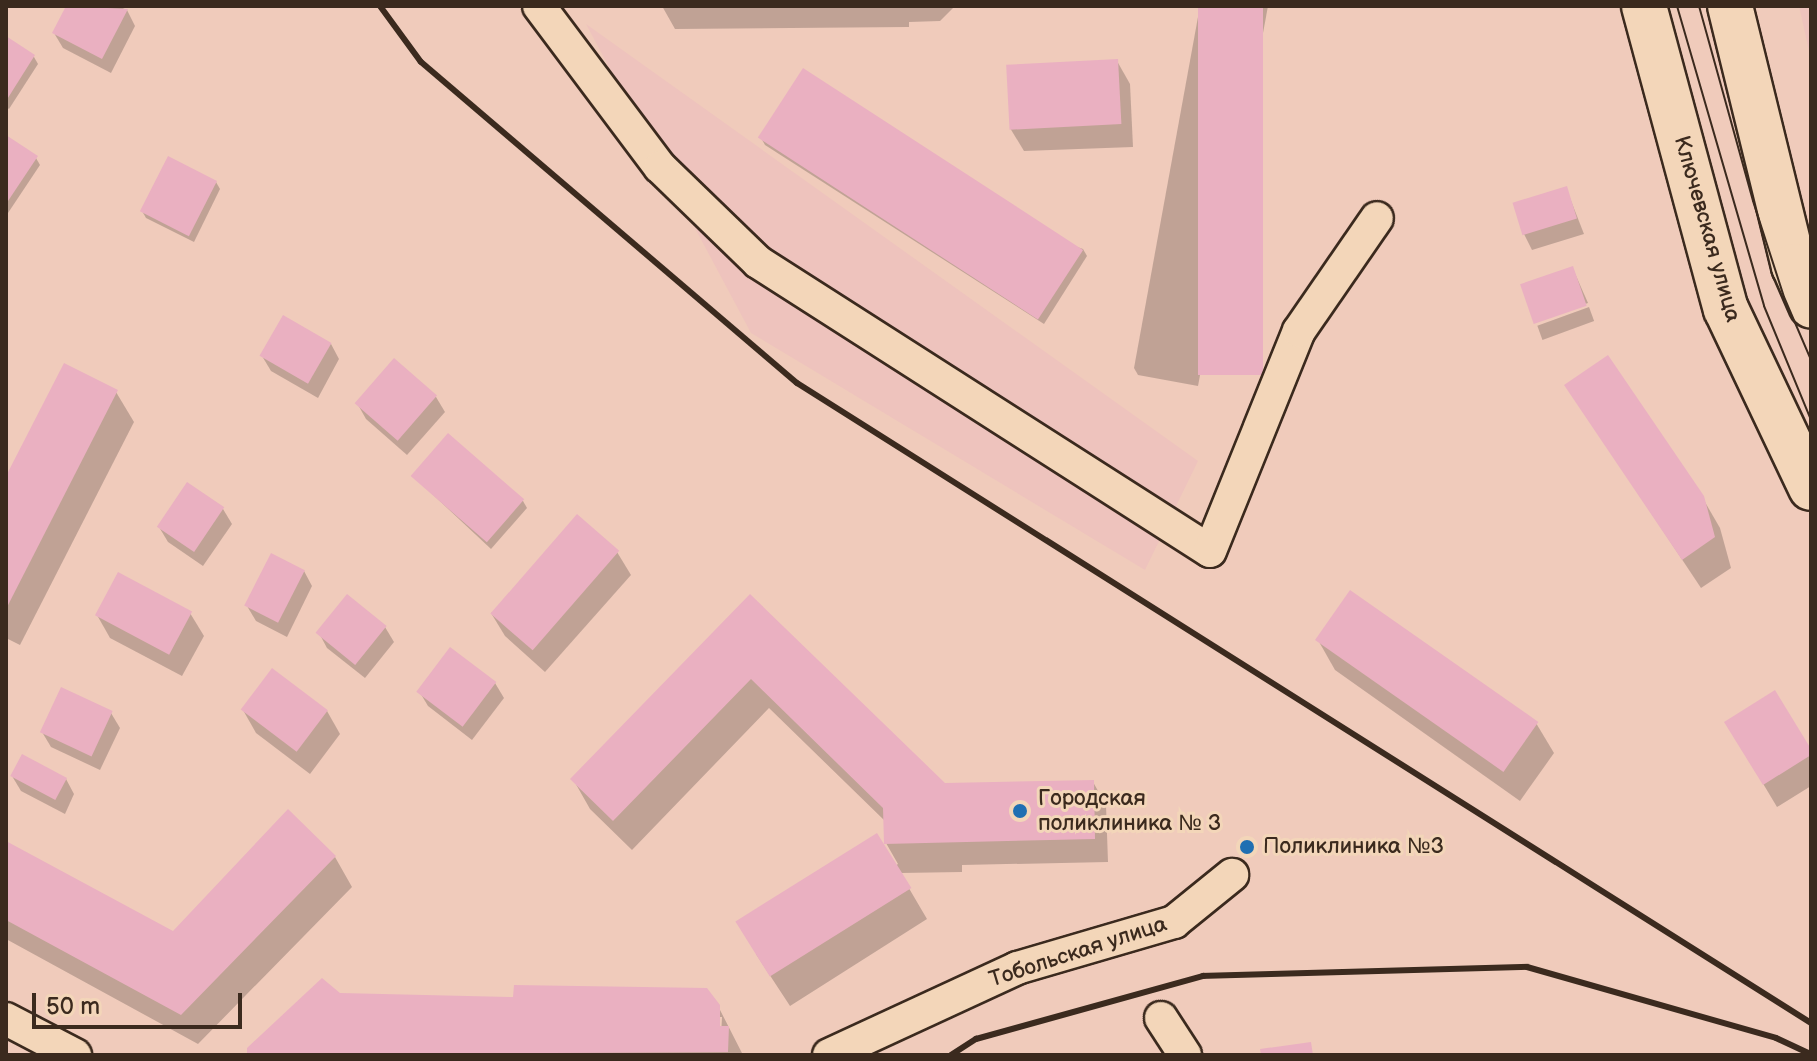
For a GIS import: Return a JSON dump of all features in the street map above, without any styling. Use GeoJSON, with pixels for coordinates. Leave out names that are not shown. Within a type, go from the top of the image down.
{"type":"FeatureCollection","features":[{"type":"Feature","properties":{"kind":"main road","name":"Ключевская улица"},"geometry":{"type":"LineString","coordinates":[[1644,6],[1726,309],[1811,488]]}},
{"type":"Feature","properties":{"kind":"main road"},"geometry":{"type":"LineString","coordinates":[[1730,6],[1794,266],[1811,305]]}},
{"type":"Feature","properties":{"kind":"street"},"geometry":{"type":"LineString","coordinates":[[539,6],[660,167],[758,262],[1210,551],[1299,331],[1377,218]]}},
{"type":"Feature","properties":{"kind":"street","name":"Тобольская улица"},"geometry":{"type":"LineString","coordinates":[[829,1055],[1017,968],[1174,922],[1232,875]]}},
{"type":"Feature","properties":{"kind":"street"},"geometry":{"type":"LineString","coordinates":[[1161,1018],[1185,1055]]}},
{"type":"Feature","properties":{"kind":"street"},"geometry":{"type":"LineString","coordinates":[[6,1019],[75,1055]]}},
{"type":"Feature","properties":{"kind":"shaded area"},"geometry":{"type":"Polygon","coordinates":[[[1799,6],[1811,6],[1811,60],[1799,6]]]}},
{"type":"Feature","properties":{"kind":"shaded area"},"geometry":{"type":"Polygon","coordinates":[[[586,24],[1198,461],[1145,570],[751,333],[586,24]]]}},
{"type":"Feature","properties":{"kind":"building"},"geometry":{"type":"Polygon","coordinates":[[[66,6],[128,9],[102,59],[52,33],[66,6]]]}},
{"type":"Feature","properties":{"kind":"building"},"geometry":{"type":"Polygon","coordinates":[[[1198,6],[1263,6],[1263,375],[1198,375],[1198,6]]]}},
{"type":"Feature","properties":{"kind":"building"},"geometry":{"type":"Polygon","coordinates":[[[6,36],[35,55],[6,101],[6,36]]]}},
{"type":"Feature","properties":{"kind":"building"},"geometry":{"type":"Polygon","coordinates":[[[1118,59],[1121,124],[1010,130],[1006,65],[1118,59]]]}},
{"type":"Feature","properties":{"kind":"building"},"geometry":{"type":"Polygon","coordinates":[[[803,68],[1083,250],[1038,320],[758,138],[803,68]]]}},
{"type":"Feature","properties":{"kind":"building"},"geometry":{"type":"Polygon","coordinates":[[[6,135],[38,156],[6,204],[6,135]]]}},
{"type":"Feature","properties":{"kind":"building"},"geometry":{"type":"Polygon","coordinates":[[[168,156],[217,181],[189,236],[140,211],[168,156]]]}},
{"type":"Feature","properties":{"kind":"building"},"geometry":{"type":"Polygon","coordinates":[[[1567,186],[1577,219],[1522,235],[1512,203],[1567,186]]]}},
{"type":"Feature","properties":{"kind":"building"},"geometry":{"type":"Polygon","coordinates":[[[1573,266],[1587,306],[1534,324],[1520,284],[1573,266]]]}},
{"type":"Feature","properties":{"kind":"building"},"geometry":{"type":"Polygon","coordinates":[[[283,315],[331,343],[308,384],[260,356],[283,315]]]}},
{"type":"Feature","properties":{"kind":"building"},"geometry":{"type":"Polygon","coordinates":[[[1608,355],[1704,496],[1715,537],[1682,560],[1564,385],[1608,355]]]}},
{"type":"Feature","properties":{"kind":"building"},"geometry":{"type":"Polygon","coordinates":[[[394,358],[437,395],[398,441],[355,403],[394,358]]]}},
{"type":"Feature","properties":{"kind":"building"},"geometry":{"type":"Polygon","coordinates":[[[64,363],[118,390],[6,609],[6,476],[64,363]]]}},
{"type":"Feature","properties":{"kind":"building"},"geometry":{"type":"Polygon","coordinates":[[[448,433],[524,499],[487,542],[411,476],[448,433]]]}},
{"type":"Feature","properties":{"kind":"building"},"geometry":{"type":"Polygon","coordinates":[[[187,482],[224,507],[194,552],[157,527],[187,482]]]}},
{"type":"Feature","properties":{"kind":"building"},"geometry":{"type":"Polygon","coordinates":[[[577,514],[619,551],[533,650],[490,614],[577,514]]]}},
{"type":"Feature","properties":{"kind":"building"},"geometry":{"type":"Polygon","coordinates":[[[271,553],[305,570],[278,623],[244,606],[271,553]]]}},
{"type":"Feature","properties":{"kind":"building"},"geometry":{"type":"Polygon","coordinates":[[[118,572],[192,611],[169,655],[95,615],[118,572]]]}},
{"type":"Feature","properties":{"kind":"building"},"geometry":{"type":"Polygon","coordinates":[[[1350,590],[1538,722],[1503,772],[1315,640],[1350,590]]]}},
{"type":"Feature","properties":{"kind":"building"},"geometry":{"type":"Polygon","coordinates":[[[347,594],[387,626],[355,665],[316,633],[347,594]]]}},
{"type":"Feature","properties":{"kind":"building"},"geometry":{"type":"Polygon","coordinates":[[[750,594],[945,783],[1094,780],[1095,839],[884,844],[883,808],[751,679],[613,821],[570,779],[750,594]]]}},
{"type":"Feature","properties":{"kind":"building"},"geometry":{"type":"Polygon","coordinates":[[[450,647],[496,682],[463,727],[416,692],[450,647]]]}},
{"type":"Feature","properties":{"kind":"building"},"geometry":{"type":"Polygon","coordinates":[[[272,668],[328,710],[297,752],[241,710],[272,668]]]}},
{"type":"Feature","properties":{"kind":"building"},"geometry":{"type":"Polygon","coordinates":[[[61,687],[113,711],[92,756],[40,732],[61,687]]]}},
{"type":"Feature","properties":{"kind":"building"},"geometry":{"type":"Polygon","coordinates":[[[1775,690],[1811,749],[1811,755],[1763,785],[1724,722],[1775,690]]]}},
{"type":"Feature","properties":{"kind":"building"},"geometry":{"type":"Polygon","coordinates":[[[22,754],[67,778],[55,800],[10,776],[22,754]]]}},
{"type":"Feature","properties":{"kind":"building"},"geometry":{"type":"Polygon","coordinates":[[[288,809],[336,856],[181,1015],[6,920],[6,841],[173,931],[288,809]]]}},
{"type":"Feature","properties":{"kind":"building"},"geometry":{"type":"Polygon","coordinates":[[[877,833],[911,888],[770,977],[735,921],[877,833]]]}},
{"type":"Feature","properties":{"kind":"building"},"geometry":{"type":"Polygon","coordinates":[[[322,978],[340,993],[513,997],[514,985],[707,988],[720,1005],[720,1026],[729,1026],[728,1052],[247,1055],[247,1048],[322,978]]]}},
{"type":"Feature","properties":{"kind":"building"},"geometry":{"type":"Polygon","coordinates":[[[1311,1042],[1313,1055],[1261,1055],[1260,1049],[1311,1042]]]}},
{"type":"Feature","properties":{"kind":"tram line"},"geometry":{"type":"LineString","coordinates":[[1677,6],[1764,306],[1811,420]]}},
{"type":"Feature","properties":{"kind":"tram line"},"geometry":{"type":"LineString","coordinates":[[1699,6],[1753,201],[1784,297],[1811,360]]}},
{"type":"Feature","properties":{"kind":"railway"},"geometry":{"type":"LineString","coordinates":[[380,6],[421,62],[797,383],[1811,1023]]}},
{"type":"Feature","properties":{"kind":"railway"},"geometry":{"type":"LineString","coordinates":[[951,1055],[976,1039],[1203,976],[1527,967],[1776,1038],[1811,1054]]}},
{"type":"Feature","properties":{"kind":"place","name":"Городская поликлиника № 3"},"geometry":{"type":"Point","coordinates":[1020,811]}},
{"type":"Feature","properties":{"kind":"place","name":"Поликлиника №3"},"geometry":{"type":"Point","coordinates":[1247,847]}}]}
